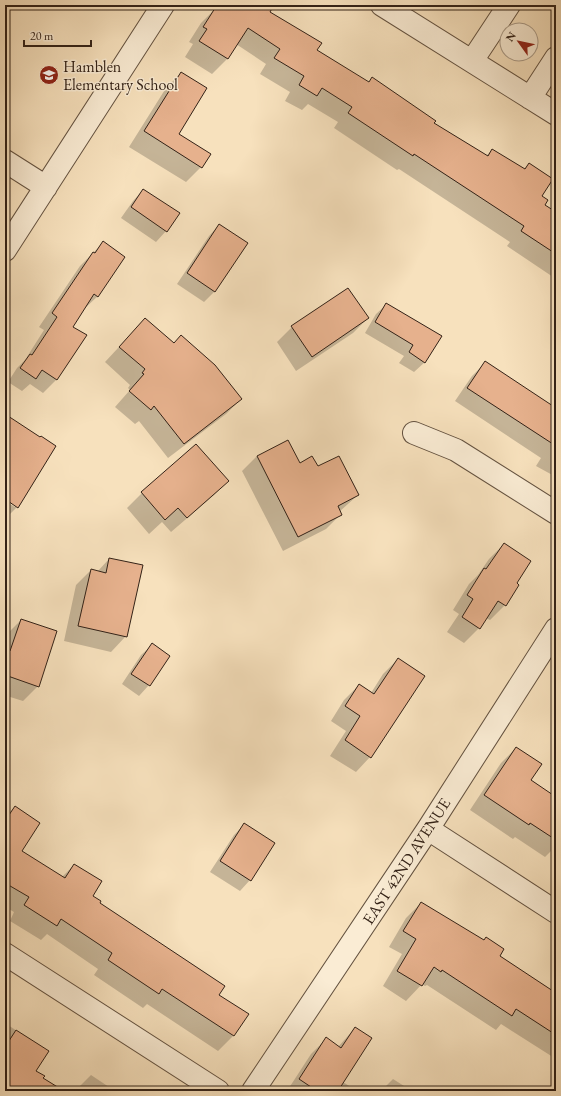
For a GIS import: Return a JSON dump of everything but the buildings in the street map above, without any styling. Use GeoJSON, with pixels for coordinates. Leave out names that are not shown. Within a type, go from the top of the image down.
{"type":"FeatureCollection","features":[{"type":"Feature","properties":{"kind":"street"},"geometry":{"type":"LineString","coordinates":[[5,250],[163,5]]}},
{"type":"Feature","properties":{"kind":"street"},"geometry":{"type":"LineString","coordinates":[[382,5],[556,114]]}},
{"type":"Feature","properties":{"kind":"street"},"geometry":{"type":"LineString","coordinates":[[472,61],[509,5]]}},
{"type":"Feature","properties":{"kind":"street"},"geometry":{"type":"LineString","coordinates":[[530,98],[556,58]]}},
{"type":"Feature","properties":{"kind":"street"},"geometry":{"type":"LineString","coordinates":[[5,161],[46,187]]}},
{"type":"Feature","properties":{"kind":"street"},"geometry":{"type":"LineString","coordinates":[[414,433],[456,450],[556,513]]}},
{"type":"Feature","properties":{"kind":"street","name":"EAST 42ND AVENUE"},"geometry":{"type":"LineString","coordinates":[[253,1091],[428,829],[556,629]]}},
{"type":"Feature","properties":{"kind":"street"},"geometry":{"type":"LineString","coordinates":[[428,829],[556,912]]}},
{"type":"Feature","properties":{"kind":"street"},"geometry":{"type":"LineString","coordinates":[[5,954],[218,1091]]}},
{"type":"Feature","properties":{"kind":"place","name":"Hamblen Elementary School"},"geometry":{"type":"Point","coordinates":[49,75]}}]}
